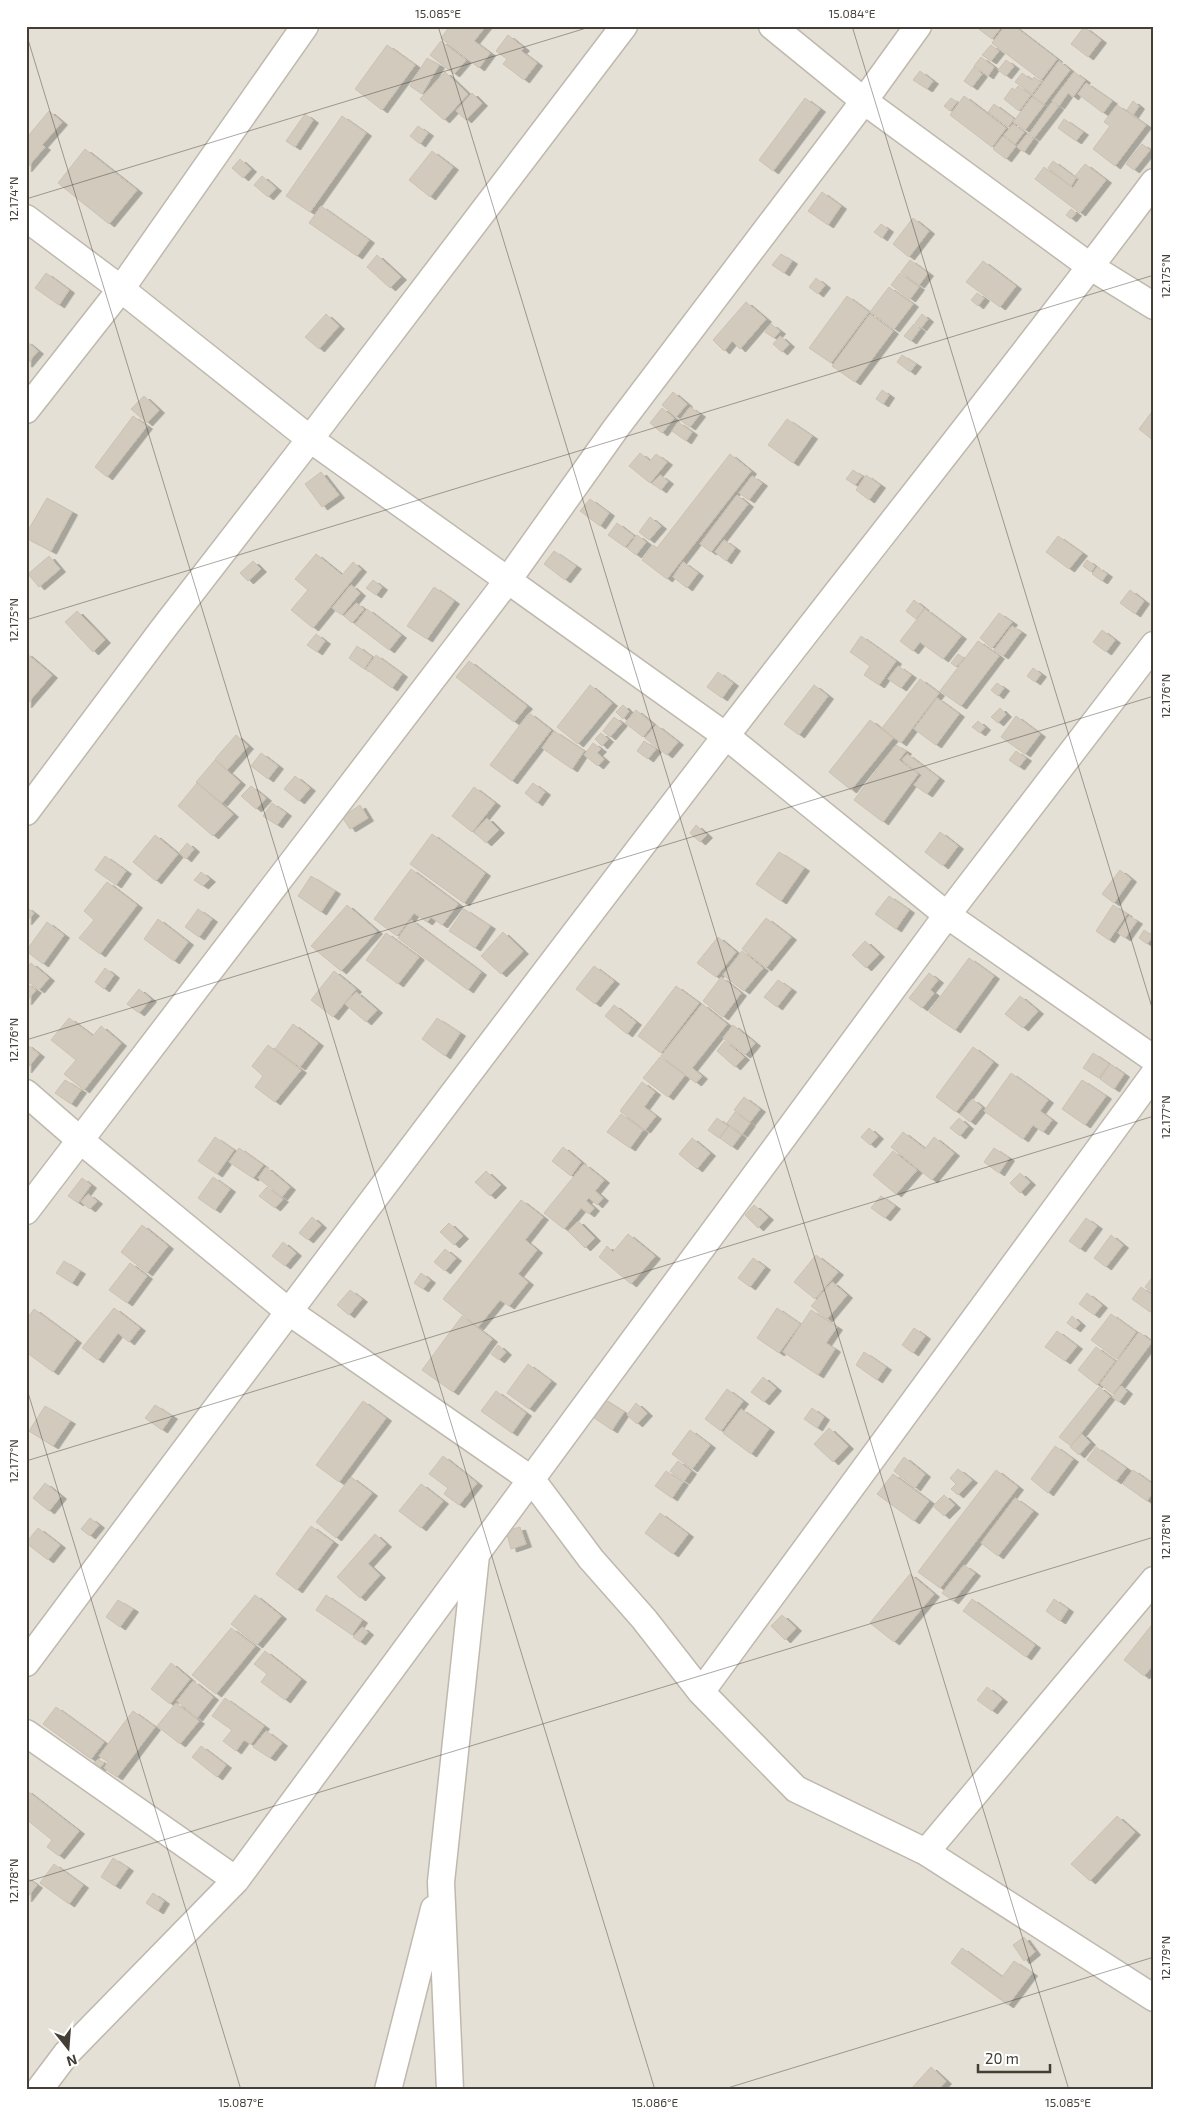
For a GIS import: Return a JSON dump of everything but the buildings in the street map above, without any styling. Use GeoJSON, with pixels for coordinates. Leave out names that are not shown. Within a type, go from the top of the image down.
{"type":"FeatureCollection","features":[{"type":"Feature","properties":{"kind":"street"},"geometry":{"type":"LineString","coordinates":[[26,410],[121,289],[305,26]]}},
{"type":"Feature","properties":{"kind":"street"},"geometry":{"type":"LineString","coordinates":[[26,812],[163,629],[624,26]]}},
{"type":"Feature","properties":{"kind":"street"},"geometry":{"type":"LineString","coordinates":[[772,26],[864,101],[1091,267],[1154,306]]}},
{"type":"Feature","properties":{"kind":"street"},"geometry":{"type":"LineString","coordinates":[[26,1211],[508,580],[616,428],[864,101],[918,26]]}},
{"type":"Feature","properties":{"kind":"street"},"geometry":{"type":"LineString","coordinates":[[26,1663],[288,1311],[726,736],[1091,267],[1154,182]]}},
{"type":"Feature","properties":{"kind":"street"},"geometry":{"type":"LineString","coordinates":[[26,218],[121,289],[310,439],[726,736],[947,915],[1154,1059]]}},
{"type":"Feature","properties":{"kind":"street"},"geometry":{"type":"LineString","coordinates":[[39,2090],[66,2054],[236,1880],[947,915],[1154,645]]}},
{"type":"Feature","properties":{"kind":"street"},"geometry":{"type":"LineString","coordinates":[[701,1692],[1154,1074]]}},
{"type":"Feature","properties":{"kind":"street"},"geometry":{"type":"LineString","coordinates":[[26,1093],[80,1140],[288,1311],[532,1480],[591,1559],[644,1619],[701,1692],[796,1789],[926,1852],[1154,1998]]}},
{"type":"Feature","properties":{"kind":"street"},"geometry":{"type":"LineString","coordinates":[[388,2090],[441,1882],[476,1555]]}},
{"type":"Feature","properties":{"kind":"street"},"geometry":{"type":"LineString","coordinates":[[926,1852],[1154,1580]]}},
{"type":"Feature","properties":{"kind":"street"},"geometry":{"type":"LineString","coordinates":[[26,1733],[236,1880]]}},
{"type":"Feature","properties":{"kind":"street"},"geometry":{"type":"LineString","coordinates":[[441,1882],[450,2090]]}},
{"type":"Feature","properties":{"kind":"shaded area"},"geometry":{"type":"Polygon","coordinates":[[[26,26],[1154,26],[1154,2090],[26,2090],[26,26]]]}}]}
